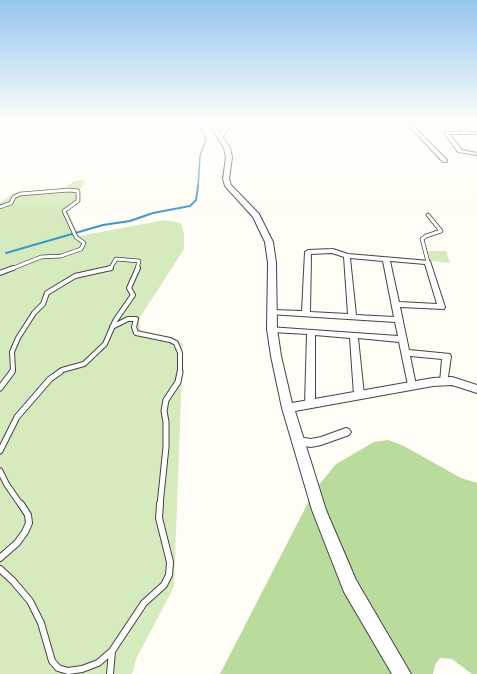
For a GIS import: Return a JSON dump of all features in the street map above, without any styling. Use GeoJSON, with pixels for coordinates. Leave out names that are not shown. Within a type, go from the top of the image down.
{"type":"FeatureCollection","features":[{"type":"Feature","properties":{"kind":"street"},"geometry":{"type":"LineString","coordinates":[[228,154],[226,173],[228,186],[256,216],[269,242],[272,263],[272,329],[276,356],[288,408],[319,510],[350,586],[402,674]]}},
{"type":"Feature","properties":{"kind":"street"},"geometry":{"type":"LineString","coordinates":[[439,154],[446,161]]}},
{"type":"Feature","properties":{"kind":"street"},"geometry":{"type":"LineString","coordinates":[[306,313],[308,252],[333,251],[347,256],[428,262],[441,307],[395,304]]}},
{"type":"Feature","properties":{"kind":"street"},"geometry":{"type":"LineString","coordinates":[[347,256],[352,317]]}},
{"type":"Feature","properties":{"kind":"street"},"geometry":{"type":"LineString","coordinates":[[386,259],[412,385]]}},
{"type":"Feature","properties":{"kind":"street"},"geometry":{"type":"LineString","coordinates":[[272,312],[398,320]]}},
{"type":"Feature","properties":{"kind":"street"},"geometry":{"type":"LineString","coordinates":[[272,329],[402,339]]}},
{"type":"Feature","properties":{"kind":"street"},"geometry":{"type":"LineString","coordinates":[[310,404],[311,332]]}},
{"type":"Feature","properties":{"kind":"street"},"geometry":{"type":"LineString","coordinates":[[354,336],[359,394]]}},
{"type":"Feature","properties":{"kind":"street"},"geometry":{"type":"LineString","coordinates":[[405,353],[447,356],[444,382]]}},
{"type":"Feature","properties":{"kind":"street"},"geometry":{"type":"LineString","coordinates":[[288,408],[412,385],[452,381],[477,389]]}},
{"type":"Feature","properties":{"kind":"street"},"geometry":{"type":"LineString","coordinates":[[298,441],[321,441],[346,432]]}},
{"type":"Feature","properties":{"kind":"lane"},"geometry":{"type":"LineString","coordinates":[[0,207],[11,203],[14,197],[20,194],[69,190],[78,192],[78,201],[64,212],[76,237],[84,243],[81,249],[77,251],[61,256],[41,257],[0,273]]}},
{"type":"Feature","properties":{"kind":"lane"},"geometry":{"type":"LineString","coordinates":[[428,215],[441,231],[426,236],[422,239],[428,262]]}},
{"type":"Feature","properties":{"kind":"lane"},"geometry":{"type":"LineString","coordinates":[[0,388],[13,370],[12,352],[14,346],[34,313],[43,304],[51,290],[70,278],[91,272],[110,269],[116,259],[139,260],[139,265],[129,288],[133,295],[112,327],[105,344],[84,364],[62,370],[50,379],[17,417],[0,451]]}},
{"type":"Feature","properties":{"kind":"lane"},"geometry":{"type":"LineString","coordinates":[[0,569],[13,581],[30,601],[42,623],[52,661],[58,668],[68,671],[82,669],[98,663],[112,651],[144,604],[164,585],[168,575],[170,562],[159,518],[166,447],[164,411],[166,400],[178,382],[180,371],[180,352],[176,343],[170,340],[136,333],[134,327],[136,319],[128,319],[112,327]]}},
{"type":"Feature","properties":{"kind":"lane"},"geometry":{"type":"LineString","coordinates":[[0,471],[7,485],[28,514],[29,523],[25,532],[17,543],[0,558]]}},
{"type":"Feature","properties":{"kind":"lane"},"geometry":{"type":"LineString","coordinates":[[110,674],[112,651]]}},
{"type":"Feature","properties":{"kind":"green space"},"geometry":{"type":"Polygon","coordinates":[[[82,180],[85,182],[80,189],[81,201],[67,210],[79,236],[165,220],[181,223],[184,234],[184,249],[139,319],[141,332],[171,337],[183,344],[174,587],[137,657],[132,674],[0,674],[0,203],[14,193],[55,191],[65,188],[74,181],[82,180]]]}},
{"type":"Feature","properties":{"kind":"green space"},"geometry":{"type":"Polygon","coordinates":[[[428,251],[446,251],[450,263],[430,260],[428,251]]]}},
{"type":"Feature","properties":{"kind":"green space"},"geometry":{"type":"Polygon","coordinates":[[[388,440],[402,445],[461,478],[477,483],[477,674],[472,674],[452,659],[440,658],[435,665],[433,674],[220,674],[314,491],[336,464],[374,442],[388,440]]]}},
{"type":"Feature","properties":{"kind":"waterway"},"geometry":{"type":"LineString","coordinates":[[198,187],[201,154]]}},
{"type":"Feature","properties":{"kind":"waterway"},"geometry":{"type":"LineString","coordinates":[[6,253],[103,225],[130,221],[153,213],[190,206],[196,200],[198,186]]}}]}
